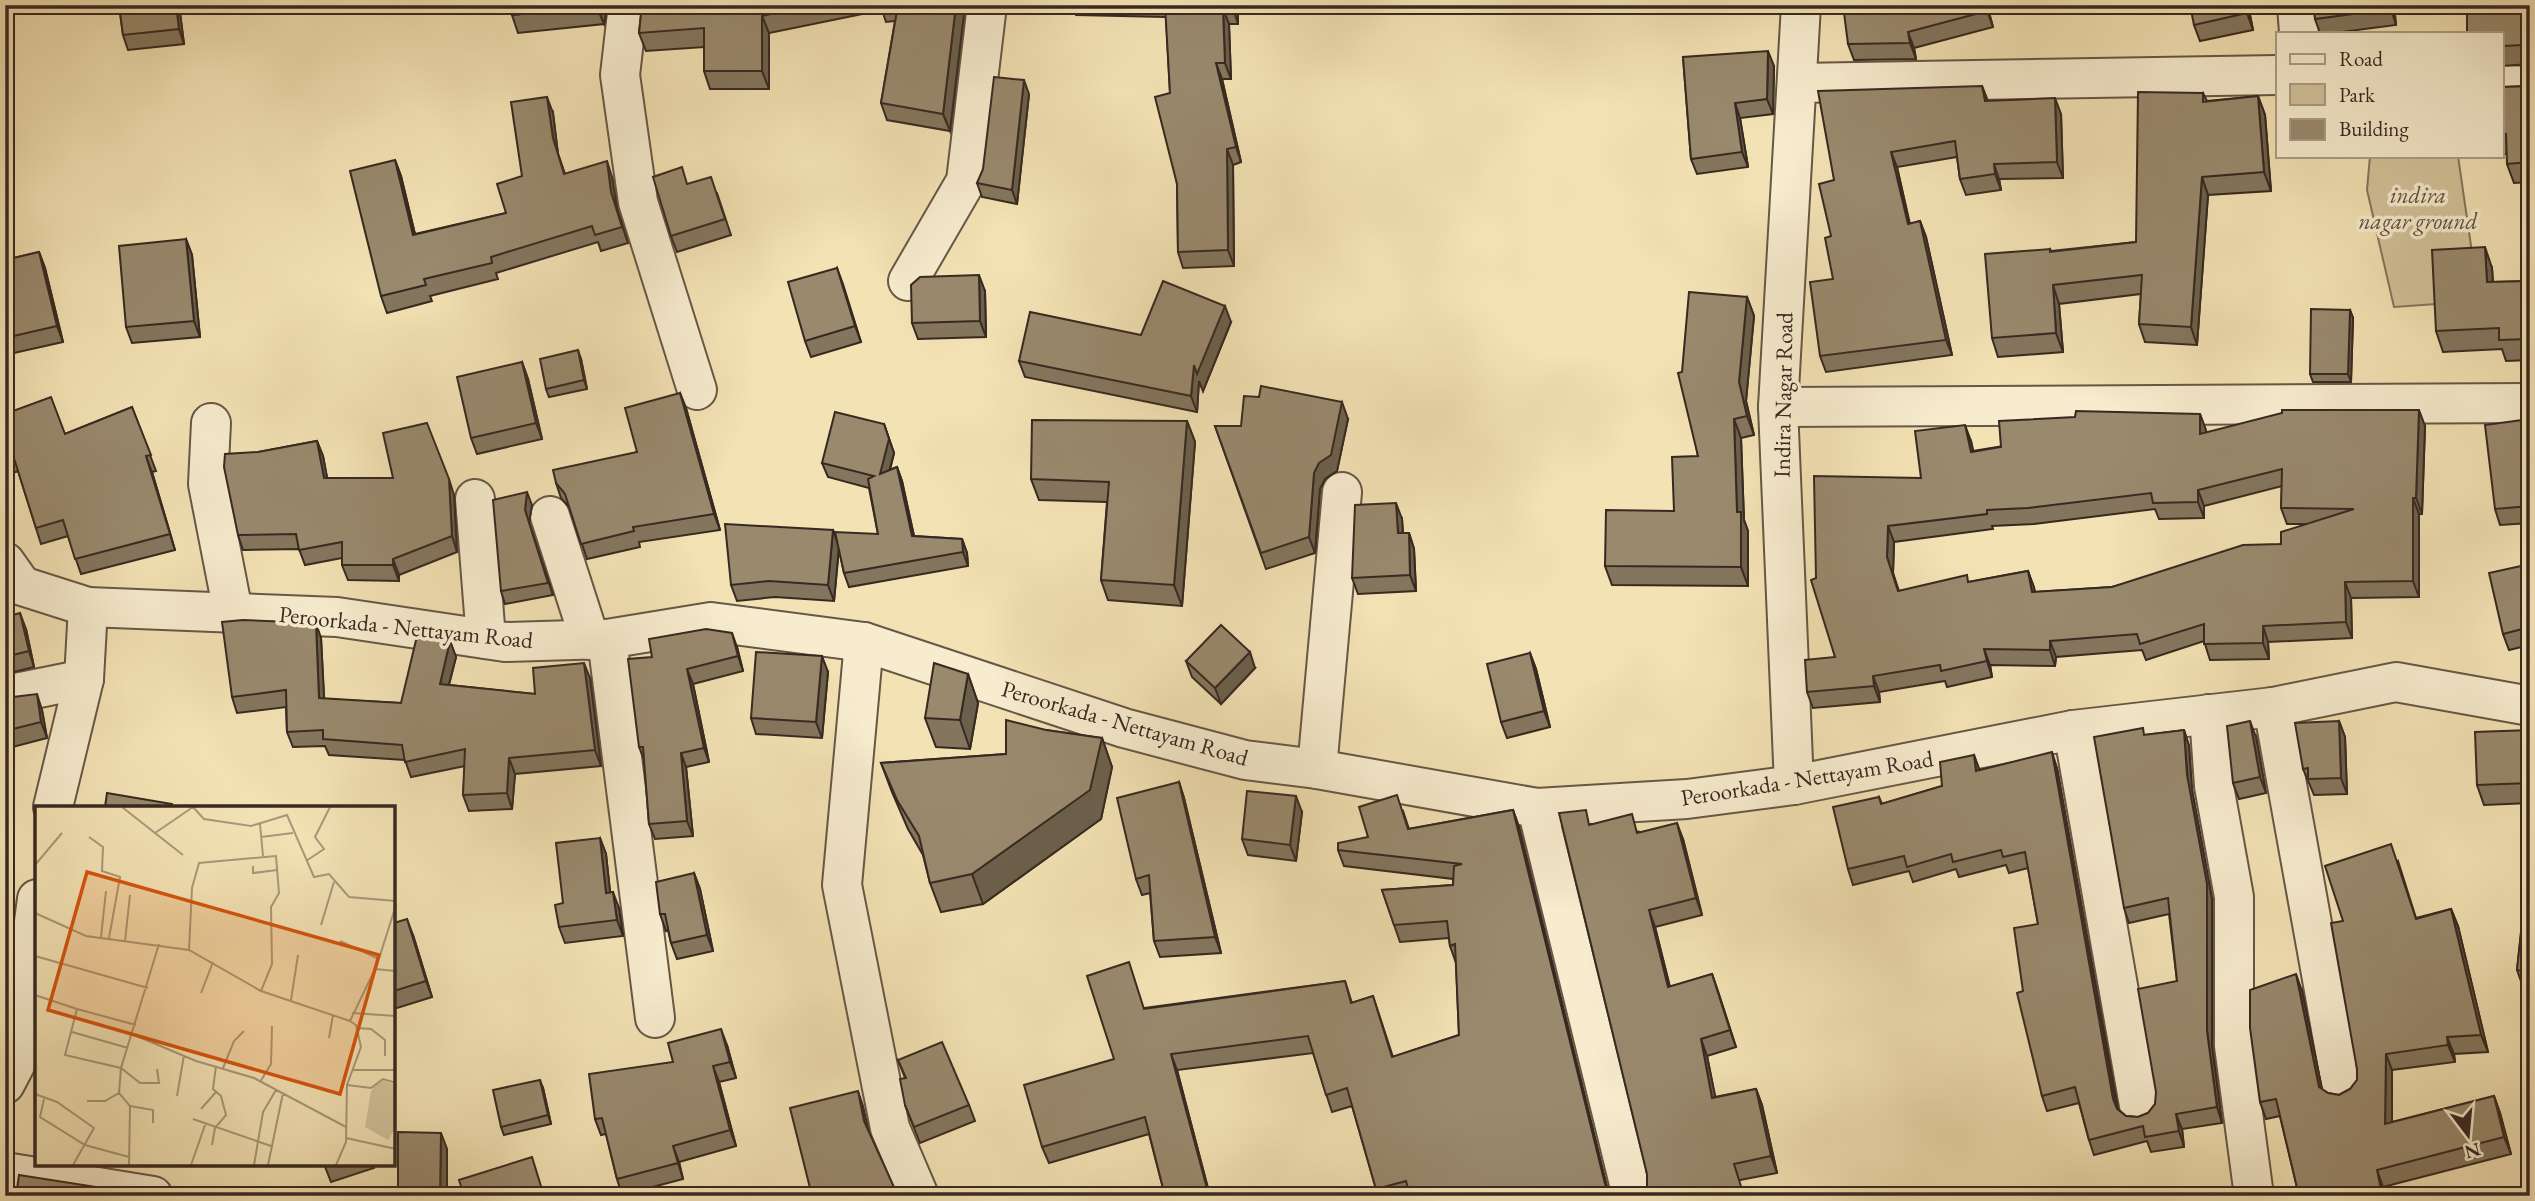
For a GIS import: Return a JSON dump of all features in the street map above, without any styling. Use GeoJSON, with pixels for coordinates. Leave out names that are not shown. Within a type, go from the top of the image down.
{"type":"FeatureCollection","features":[{"type":"Feature","properties":{"kind":"street"},"geometry":{"type":"LineString","coordinates":[[628,5],[620,75],[638,202],[697,390]]}},
{"type":"Feature","properties":{"kind":"street"},"geometry":{"type":"LineString","coordinates":[[908,281],[965,181],[987,5]]}},
{"type":"Feature","properties":{"kind":"street","name":"Indira Nagar Road"},"geometry":{"type":"LineString","coordinates":[[1794,785],[1778,407],[1801,5]]}},
{"type":"Feature","properties":{"kind":"street"},"geometry":{"type":"LineString","coordinates":[[2297,5],[2299,32]]}},
{"type":"Feature","properties":{"kind":"street"},"geometry":{"type":"LineString","coordinates":[[1797,83],[2276,75]]}},
{"type":"Feature","properties":{"kind":"street"},"geometry":{"type":"LineString","coordinates":[[2504,85],[2530,86]]}},
{"type":"Feature","properties":{"kind":"street"},"geometry":{"type":"LineString","coordinates":[[1778,407],[2530,403]]}},
{"type":"Feature","properties":{"kind":"street"},"geometry":{"type":"LineString","coordinates":[[211,423],[208,484],[233,612]]}},
{"type":"Feature","properties":{"kind":"street"},"geometry":{"type":"LineString","coordinates":[[1317,769],[1342,492]]}},
{"type":"Feature","properties":{"kind":"street"},"geometry":{"type":"LineString","coordinates":[[475,499],[486,639]]}},
{"type":"Feature","properties":{"kind":"street"},"geometry":{"type":"LineString","coordinates":[[550,516],[599,640],[655,1018]]}},
{"type":"Feature","properties":{"kind":"street","name":"Peroorkada - Nettayam Road"},"geometry":{"type":"LineString","coordinates":[[6,564],[22,586],[88,607],[337,617],[505,642],[599,640],[711,622],[864,642],[1124,728],[1245,760],[1317,769],[1537,808],[1688,799],[1794,785],[2073,730],[2273,707],[2396,682],[2530,706]]}},
{"type":"Feature","properties":{"kind":"street"},"geometry":{"type":"LineString","coordinates":[[53,806],[84,679],[88,607]]}},
{"type":"Feature","properties":{"kind":"street"},"geometry":{"type":"LineString","coordinates":[[864,642],[842,885],[890,1128],[919,1196]]}},
{"type":"Feature","properties":{"kind":"street"},"geometry":{"type":"LineString","coordinates":[[5,695],[84,679]]}},
{"type":"Feature","properties":{"kind":"street"},"geometry":{"type":"LineString","coordinates":[[2273,707],[2342,1090]]}},
{"type":"Feature","properties":{"kind":"street"},"geometry":{"type":"LineString","coordinates":[[2208,714],[2214,786],[2234,897],[2234,1046],[2254,1196]]}},
{"type":"Feature","properties":{"kind":"street"},"geometry":{"type":"LineString","coordinates":[[2073,730],[2140,1111]]}},
{"type":"Feature","properties":{"kind":"street"},"geometry":{"type":"LineString","coordinates":[[1537,808],[1632,1196]]}},
{"type":"Feature","properties":{"kind":"street"},"geometry":{"type":"LineString","coordinates":[[5,1084],[16,1065],[35,915]]}},
{"type":"Feature","properties":{"kind":"street"},"geometry":{"type":"LineString","coordinates":[[5,1172],[153,1196]]}},
{"type":"Feature","properties":{"kind":"green space","name":"indira nagar ground"},"geometry":{"type":"Polygon","coordinates":[[[2370,158],[2458,158],[2479,301],[2394,307],[2367,190],[2370,158]]]}},
{"type":"Feature","properties":{"kind":"building"},"geometry":{"type":"Polygon","coordinates":[[[119,5],[176,5],[179,29],[123,35],[119,5]]]}},
{"type":"Feature","properties":{"kind":"building"},"geometry":{"type":"Polygon","coordinates":[[[511,5],[598,5],[512,15],[511,5]]]}},
{"type":"Feature","properties":{"kind":"building"},"geometry":{"type":"Polygon","coordinates":[[[642,5],[811,5],[762,16],[762,71],[704,71],[704,28],[639,33],[642,5]]]}},
{"type":"Feature","properties":{"kind":"building"},"geometry":{"type":"Polygon","coordinates":[[[898,5],[956,5],[943,114],[881,103],[898,5]]]}},
{"type":"Feature","properties":{"kind":"building"},"geometry":{"type":"Polygon","coordinates":[[[1165,5],[1232,5],[1233,8],[1223,9],[1225,63],[1216,63],[1236,147],[1227,149],[1228,250],[1178,252],[1177,184],[1155,97],[1170,93],[1165,5]]]}},
{"type":"Feature","properties":{"kind":"building"},"geometry":{"type":"Polygon","coordinates":[[[1843,5],[1985,5],[1987,11],[1908,32],[1910,43],[1848,44],[1843,5]]]}},
{"type":"Feature","properties":{"kind":"building"},"geometry":{"type":"Polygon","coordinates":[[[2190,5],[2245,5],[2247,13],[2194,25],[2190,5]]]}},
{"type":"Feature","properties":{"kind":"building"},"geometry":{"type":"Polygon","coordinates":[[[2314,5],[2390,5],[2391,9],[2315,19],[2314,5]]]}},
{"type":"Feature","properties":{"kind":"building"},"geometry":{"type":"Polygon","coordinates":[[[2467,5],[2530,5],[2530,47],[2504,46],[2504,32],[2467,32],[2467,5]]]}},
{"type":"Feature","properties":{"kind":"building"},"geometry":{"type":"Polygon","coordinates":[[[1768,51],[1767,99],[1735,103],[1742,152],[1691,159],[1683,57],[1768,51]]]}},
{"type":"Feature","properties":{"kind":"building"},"geometry":{"type":"Polygon","coordinates":[[[994,77],[1024,80],[1012,190],[977,183],[983,169],[994,77]]]}},
{"type":"Feature","properties":{"kind":"building"},"geometry":{"type":"Polygon","coordinates":[[[1982,86],[1985,101],[2055,98],[2057,162],[1994,164],[1995,174],[1960,179],[1955,141],[1891,152],[1908,224],[1920,221],[1946,340],[1820,356],[1810,282],[1833,279],[1825,238],[1831,236],[1819,184],[1834,180],[1818,91],[1982,86]]]}},
{"type":"Feature","properties":{"kind":"building"},"geometry":{"type":"Polygon","coordinates":[[[2530,86],[2530,162],[2507,164],[2504,87],[2530,86]]]}},
{"type":"Feature","properties":{"kind":"building"},"geometry":{"type":"Polygon","coordinates":[[[2138,92],[2203,93],[2203,102],[2258,96],[2264,172],[2202,177],[2191,327],[2139,324],[2142,275],[2053,285],[2056,333],[1992,338],[1985,254],[2050,249],[2050,252],[2136,242],[2138,92]]]}},
{"type":"Feature","properties":{"kind":"building"},"geometry":{"type":"Polygon","coordinates":[[[547,97],[553,138],[564,174],[607,161],[611,192],[622,227],[595,235],[592,226],[491,257],[492,263],[424,279],[426,285],[381,296],[350,171],[395,160],[413,235],[506,213],[497,184],[522,176],[511,102],[547,97]]]}},
{"type":"Feature","properties":{"kind":"building"},"geometry":{"type":"Polygon","coordinates":[[[682,167],[687,184],[711,177],[725,219],[671,236],[653,177],[682,167]]]}},
{"type":"Feature","properties":{"kind":"building"},"geometry":{"type":"Polygon","coordinates":[[[186,239],[194,321],[126,327],[119,246],[186,239]]]}},
{"type":"Feature","properties":{"kind":"building"},"geometry":{"type":"Polygon","coordinates":[[[2485,247],[2487,282],[2530,281],[2530,339],[2499,340],[2499,328],[2436,331],[2432,250],[2485,247]]]}},
{"type":"Feature","properties":{"kind":"building"},"geometry":{"type":"Polygon","coordinates":[[[39,252],[57,326],[5,338],[5,260],[39,252]]]}},
{"type":"Feature","properties":{"kind":"building"},"geometry":{"type":"Polygon","coordinates":[[[837,268],[855,326],[805,341],[788,282],[837,268]]]}},
{"type":"Feature","properties":{"kind":"building"},"geometry":{"type":"Polygon","coordinates":[[[979,275],[980,321],[912,323],[911,285],[920,277],[979,275]]]}},
{"type":"Feature","properties":{"kind":"building"},"geometry":{"type":"Polygon","coordinates":[[[1163,281],[1225,306],[1197,374],[1194,365],[1191,396],[1019,361],[1030,312],[1141,335],[1163,281]]]}},
{"type":"Feature","properties":{"kind":"building"},"geometry":{"type":"Polygon","coordinates":[[[1689,292],[1747,297],[1739,382],[1747,416],[1734,419],[1737,512],[1741,512],[1741,567],[1605,566],[1606,510],[1674,511],[1672,457],[1698,456],[1678,373],[1682,372],[1689,292]]]}},
{"type":"Feature","properties":{"kind":"building"},"geometry":{"type":"Polygon","coordinates":[[[2311,309],[2350,310],[2348,374],[2310,374],[2311,309]]]}},
{"type":"Feature","properties":{"kind":"building"},"geometry":{"type":"Polygon","coordinates":[[[578,350],[584,380],[546,389],[540,359],[578,350]]]}},
{"type":"Feature","properties":{"kind":"building"},"geometry":{"type":"Polygon","coordinates":[[[522,362],[536,423],[471,438],[457,377],[522,362]]]}},
{"type":"Feature","properties":{"kind":"building"},"geometry":{"type":"Polygon","coordinates":[[[1261,386],[1342,402],[1331,455],[1319,463],[1314,473],[1309,537],[1261,553],[1215,426],[1241,426],[1244,396],[1259,397],[1261,386]]]}},
{"type":"Feature","properties":{"kind":"building"},"geometry":{"type":"Polygon","coordinates":[[[680,393],[714,514],[633,527],[634,531],[581,544],[565,494],[556,483],[553,470],[637,452],[625,408],[680,393]]]}},
{"type":"Feature","properties":{"kind":"building"},"geometry":{"type":"Polygon","coordinates":[[[51,397],[65,434],[132,407],[151,455],[146,456],[170,534],[75,559],[63,520],[36,528],[13,455],[5,458],[5,414],[51,397]]]}},
{"type":"Feature","properties":{"kind":"building"},"geometry":{"type":"Polygon","coordinates":[[[2282,410],[2419,410],[2416,498],[2413,498],[2413,581],[2345,582],[2346,622],[2263,626],[2263,643],[2204,644],[2204,624],[2140,644],[2137,634],[2050,641],[2050,650],[1984,649],[1987,661],[1941,671],[1940,665],[1873,676],[1874,686],[1807,692],[1805,660],[1835,657],[1811,580],[1816,578],[1814,476],[1921,478],[1915,431],[1965,425],[1971,452],[2001,447],[1999,421],[2075,417],[2076,411],[2200,414],[2200,434],[2282,413],[2282,410]],[[2282,469],[2198,490],[2198,502],[2153,503],[2151,493],[2028,508],[1987,510],[1987,514],[1888,526],[1887,557],[1898,591],[1967,575],[1968,582],[2028,571],[2032,592],[2112,587],[2243,545],[2281,544],[2281,532],[2354,509],[2281,508],[2282,469]]]}},
{"type":"Feature","properties":{"kind":"building"},"geometry":{"type":"Polygon","coordinates":[[[835,412],[884,424],[889,439],[880,474],[897,467],[912,536],[962,539],[963,552],[844,573],[835,532],[878,534],[868,479],[874,476],[822,463],[835,412]]]}},
{"type":"Feature","properties":{"kind":"building"},"geometry":{"type":"Polygon","coordinates":[[[2530,419],[2530,506],[2495,509],[2485,425],[2530,419]]]}},
{"type":"Feature","properties":{"kind":"building"},"geometry":{"type":"Polygon","coordinates":[[[1032,420],[1187,421],[1174,585],[1101,580],[1109,482],[1031,479],[1032,420]]]}},
{"type":"Feature","properties":{"kind":"building"},"geometry":{"type":"Polygon","coordinates":[[[427,423],[449,479],[452,536],[393,559],[393,565],[342,565],[342,542],[299,550],[296,534],[238,535],[224,467],[225,454],[258,452],[317,441],[324,478],[393,478],[383,433],[427,423]]]}},
{"type":"Feature","properties":{"kind":"building"},"geometry":{"type":"Polygon","coordinates":[[[527,492],[525,510],[548,583],[501,591],[493,500],[527,492]]]}},
{"type":"Feature","properties":{"kind":"building"},"geometry":{"type":"Polygon","coordinates":[[[1396,503],[1398,533],[1409,533],[1410,575],[1352,578],[1355,505],[1396,503]]]}},
{"type":"Feature","properties":{"kind":"building"},"geometry":{"type":"Polygon","coordinates":[[[725,524],[833,530],[828,585],[769,581],[731,585],[725,524]]]}},
{"type":"Feature","properties":{"kind":"building"},"geometry":{"type":"Polygon","coordinates":[[[2530,564],[2530,627],[2503,634],[2489,573],[2530,564]]]}},
{"type":"Feature","properties":{"kind":"building"},"geometry":{"type":"Polygon","coordinates":[[[20,613],[29,651],[5,657],[5,617],[20,613]]]}},
{"type":"Feature","properties":{"kind":"building"},"geometry":{"type":"Polygon","coordinates":[[[243,620],[316,623],[319,698],[401,703],[417,636],[450,641],[440,684],[535,694],[533,668],[584,663],[595,750],[509,758],[507,793],[463,795],[465,749],[405,762],[402,745],[323,739],[323,730],[287,732],[286,690],[232,697],[222,622],[243,620]]]}},
{"type":"Feature","properties":{"kind":"building"},"geometry":{"type":"Polygon","coordinates":[[[1221,625],[1250,652],[1215,688],[1186,661],[1221,625]]]}},
{"type":"Feature","properties":{"kind":"building"},"geometry":{"type":"Polygon","coordinates":[[[706,629],[732,633],[738,656],[687,669],[704,748],[681,753],[687,821],[649,824],[643,747],[639,747],[628,659],[652,657],[649,639],[706,629]]]}},
{"type":"Feature","properties":{"kind":"building"},"geometry":{"type":"Polygon","coordinates":[[[756,652],[822,656],[816,722],[751,718],[756,652]]]}},
{"type":"Feature","properties":{"kind":"building"},"geometry":{"type":"Polygon","coordinates":[[[1530,653],[1544,711],[1501,722],[1487,664],[1530,653]]]}},
{"type":"Feature","properties":{"kind":"building"},"geometry":{"type":"Polygon","coordinates":[[[934,663],[968,674],[960,720],[925,718],[934,663]]]}},
{"type":"Feature","properties":{"kind":"building"},"geometry":{"type":"Polygon","coordinates":[[[37,694],[41,722],[5,731],[5,698],[37,694]]]}},
{"type":"Feature","properties":{"kind":"building"},"geometry":{"type":"Polygon","coordinates":[[[1006,720],[1046,730],[1102,738],[1090,790],[972,874],[930,883],[919,836],[897,800],[881,763],[1006,754],[1006,720]]]}},
{"type":"Feature","properties":{"kind":"building"},"geometry":{"type":"Polygon","coordinates":[[[2250,721],[2260,777],[2233,783],[2227,726],[2250,721]]]}},
{"type":"Feature","properties":{"kind":"building"},"geometry":{"type":"Polygon","coordinates":[[[2339,721],[2341,778],[2308,779],[2308,768],[2303,769],[2295,723],[2339,721]]]}},
{"type":"Feature","properties":{"kind":"building"},"geometry":{"type":"Polygon","coordinates":[[[2143,728],[2144,735],[2184,730],[2187,775],[2207,884],[2207,1031],[2217,1107],[2176,1114],[2179,1131],[2145,1137],[2143,1126],[2089,1140],[2075,1087],[2042,1096],[2017,993],[2023,991],[2014,928],[2038,924],[2025,852],[2003,857],[2001,850],[1953,862],[1951,854],[1907,867],[1904,856],[1848,869],[1833,807],[1879,797],[1881,804],[1942,786],[1940,762],[1974,755],[1976,771],[2052,752],[2113,1099],[2117,1109],[2126,1116],[2138,1117],[2148,1113],[2155,1104],[2156,1092],[2138,989],[2177,981],[2168,898],[2124,908],[2094,737],[2143,728]]]}},
{"type":"Feature","properties":{"kind":"building"},"geometry":{"type":"Polygon","coordinates":[[[2530,730],[2530,783],[2477,785],[2475,732],[2530,730]]]}},
{"type":"Feature","properties":{"kind":"building"},"geometry":{"type":"Polygon","coordinates":[[[1179,782],[1215,937],[1154,941],[1149,875],[1136,879],[1117,798],[1179,782]]]}},
{"type":"Feature","properties":{"kind":"building"},"geometry":{"type":"Polygon","coordinates":[[[1247,791],[1296,796],[1290,845],[1242,839],[1247,791]]]}},
{"type":"Feature","properties":{"kind":"building"},"geometry":{"type":"Polygon","coordinates":[[[107,793],[172,804],[171,806],[105,806],[107,793]]]}},
{"type":"Feature","properties":{"kind":"building"},"geometry":{"type":"Polygon","coordinates":[[[1397,795],[1408,829],[1513,810],[1605,1184],[1613,1196],[1410,1196],[1406,1181],[1376,1189],[1347,1088],[1326,1095],[1308,1036],[1171,1054],[1209,1196],[1165,1196],[1145,1117],[1042,1147],[1024,1085],[1114,1059],[1087,976],[1129,962],[1144,1009],[1345,981],[1351,1003],[1373,996],[1392,1057],[1459,1035],[1455,944],[1450,946],[1447,921],[1394,925],[1382,890],[1453,885],[1454,866],[1462,864],[1338,850],[1338,843],[1368,837],[1359,807],[1397,795]]]}},
{"type":"Feature","properties":{"kind":"building"},"geometry":{"type":"Polygon","coordinates":[[[1586,810],[1589,825],[1632,814],[1637,833],[1677,823],[1696,898],[1649,910],[1668,987],[1712,974],[1730,1030],[1701,1039],[1712,1098],[1756,1089],[1771,1156],[1734,1164],[1744,1196],[1640,1196],[1647,1186],[1647,1174],[1559,813],[1586,810]]]}},
{"type":"Feature","properties":{"kind":"building"},"geometry":{"type":"Polygon","coordinates":[[[2530,813],[2530,972],[2517,970],[2528,865],[2522,864],[2530,813]]]}},
{"type":"Feature","properties":{"kind":"building"},"geometry":{"type":"Polygon","coordinates":[[[600,838],[606,893],[613,892],[617,920],[559,927],[555,905],[563,903],[556,843],[600,838]]]}},
{"type":"Feature","properties":{"kind":"building"},"geometry":{"type":"Polygon","coordinates":[[[2391,844],[2416,919],[2451,909],[2481,1035],[2447,1037],[2448,1045],[2386,1054],[2385,1124],[2494,1096],[2504,1137],[2377,1170],[2381,1189],[2378,1190],[2378,1196],[2299,1196],[2276,1099],[2260,1102],[2250,1028],[2250,990],[2296,974],[2319,1087],[2328,1093],[2339,1095],[2350,1089],[2357,1080],[2357,1069],[2331,923],[2343,921],[2325,866],[2391,844]]]}},
{"type":"Feature","properties":{"kind":"building"},"geometry":{"type":"Polygon","coordinates":[[[694,873],[707,935],[671,943],[665,914],[660,914],[656,882],[694,873]]]}},
{"type":"Feature","properties":{"kind":"building"},"geometry":{"type":"Polygon","coordinates":[[[407,919],[426,981],[396,990],[396,922],[407,919]]]}},
{"type":"Feature","properties":{"kind":"building"},"geometry":{"type":"Polygon","coordinates":[[[721,1029],[730,1062],[713,1066],[730,1130],[673,1146],[678,1163],[617,1179],[602,1118],[595,1119],[589,1074],[673,1062],[668,1043],[721,1029]]]}},
{"type":"Feature","properties":{"kind":"building"},"geometry":{"type":"Polygon","coordinates":[[[942,1042],[969,1105],[914,1127],[905,1105],[900,1079],[906,1078],[898,1060],[942,1042]]]}},
{"type":"Feature","properties":{"kind":"building"},"geometry":{"type":"Polygon","coordinates":[[[540,1080],[548,1115],[501,1127],[493,1090],[540,1080]]]}},
{"type":"Feature","properties":{"kind":"building"},"geometry":{"type":"Polygon","coordinates":[[[858,1091],[864,1121],[898,1196],[812,1196],[790,1108],[858,1091]]]}},
{"type":"Feature","properties":{"kind":"building"},"geometry":{"type":"Polygon","coordinates":[[[398,1132],[441,1133],[440,1196],[398,1196],[398,1132]]]}},
{"type":"Feature","properties":{"kind":"building"},"geometry":{"type":"Polygon","coordinates":[[[532,1157],[544,1196],[464,1196],[459,1180],[532,1157]]]}},
{"type":"Feature","properties":{"kind":"building"},"geometry":{"type":"Polygon","coordinates":[[[2527,1169],[2530,1170],[2530,1196],[2525,1196],[2527,1169]]]}},
{"type":"Feature","properties":{"kind":"building"},"geometry":{"type":"Polygon","coordinates":[[[19,1175],[122,1191],[121,1196],[16,1196],[19,1175]]]}}]}
